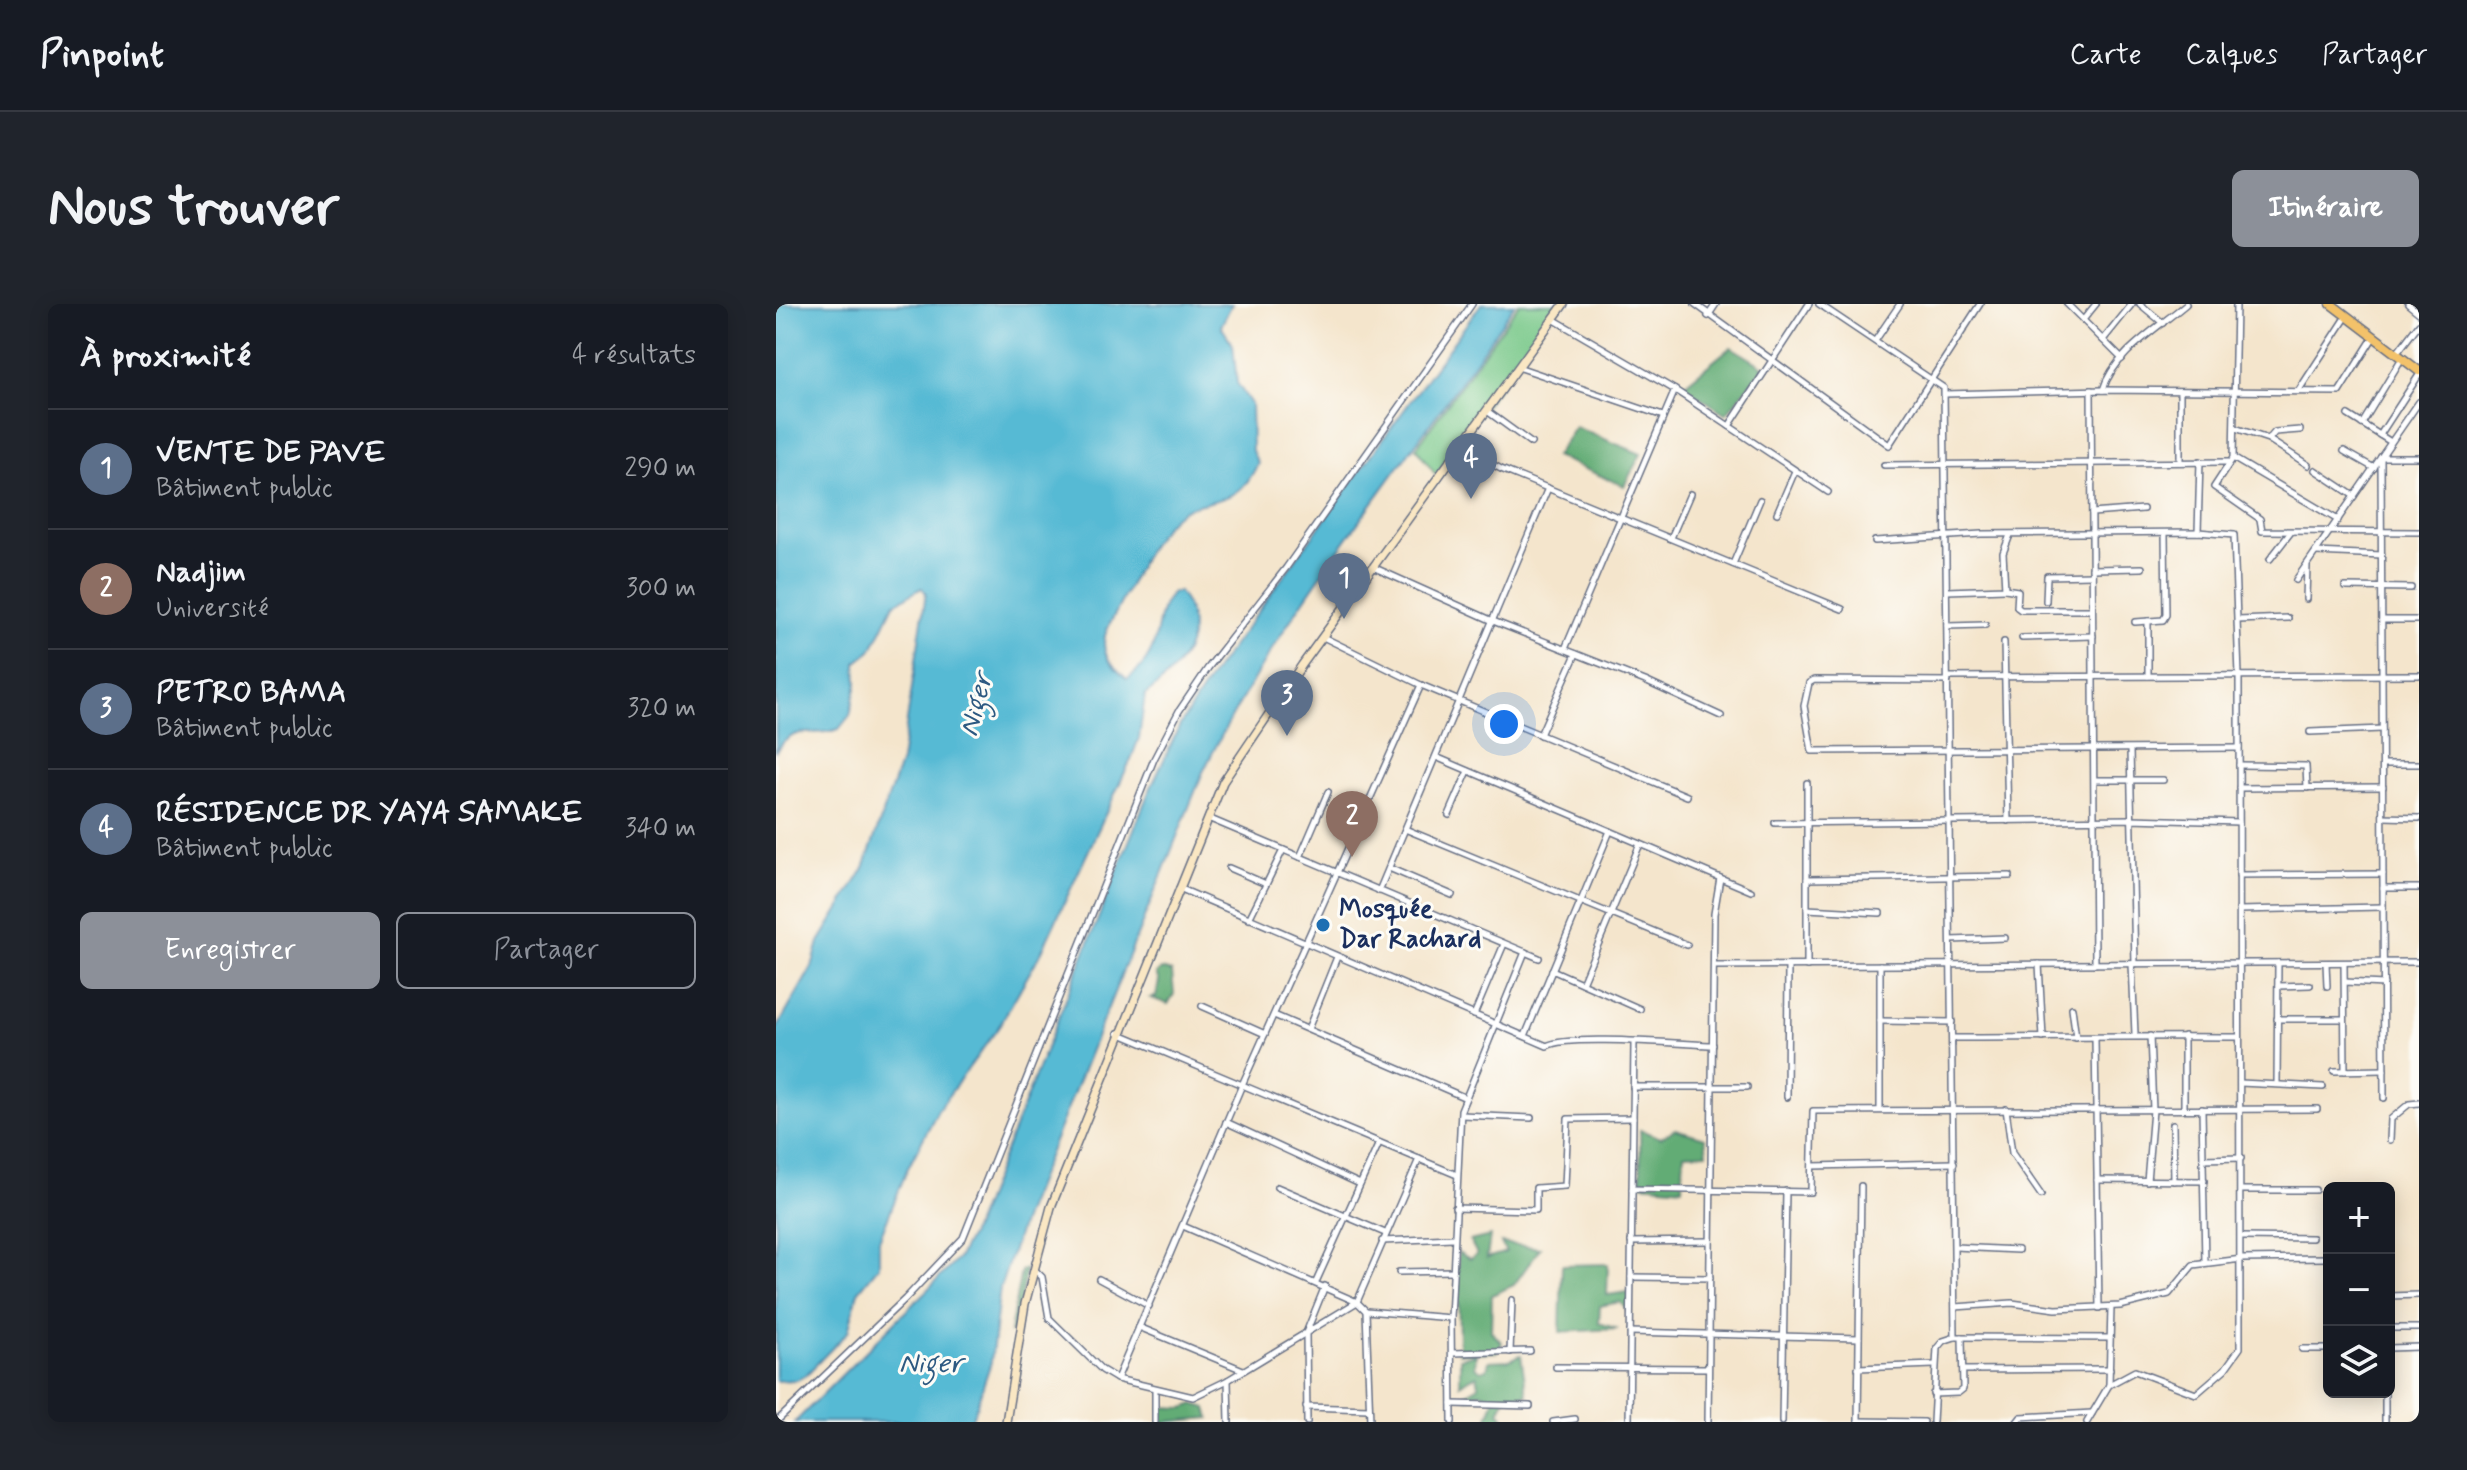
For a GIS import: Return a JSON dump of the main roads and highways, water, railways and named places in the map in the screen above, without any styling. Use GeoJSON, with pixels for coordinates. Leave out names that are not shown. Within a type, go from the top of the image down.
{"type":"FeatureCollection","features":[{"type":"Feature","properties":{"kind":"main road"},"geometry":{"type":"LineString","coordinates":[[1006,1422],[1033,1269],[1051,1207],[1118,1033],[1227,775],[1564,304]]}},
{"type":"Feature","properties":{"kind":"main road"},"geometry":{"type":"LineString","coordinates":[[2331,304],[2419,373]]}},
{"type":"Feature","properties":{"kind":"water"},"geometry":{"type":"Polygon","coordinates":[[[776,304],[1232,304],[1221,326],[1233,345],[1237,383],[1251,404],[1252,451],[1258,463],[1249,480],[1227,497],[1180,512],[1159,533],[1136,572],[1109,625],[1104,641],[1106,655],[1127,679],[1140,668],[1153,645],[1161,612],[1173,592],[1179,592],[1192,622],[1187,650],[1169,674],[1145,695],[1139,738],[1131,759],[1042,951],[998,1028],[938,1110],[907,1170],[879,1240],[879,1266],[858,1292],[848,1332],[806,1375],[797,1380],[776,1381],[776,1030],[812,967],[819,942],[864,868],[901,761],[926,593],[922,588],[894,604],[871,651],[856,663],[857,684],[850,715],[839,729],[798,734],[776,751],[776,304]]]}},
{"type":"Feature","properties":{"kind":"water","name":"Niger"},"geometry":{"type":"Polygon","coordinates":[[[1481,304],[1515,304],[1311,590],[1236,709],[1203,772],[1025,1214],[1000,1288],[991,1362],[971,1422],[795,1422],[958,1259],[975,1226],[1148,794],[1180,725],[1214,672],[1481,304]]]}},
{"type":"Feature","properties":{"kind":"place","name":"RÉSIDENCE DR YAYA SAMAKE"},"geometry":{"type":"Point","coordinates":[1471,499]}},
{"type":"Feature","properties":{"kind":"place","name":"VENTE DE PAVE"},"geometry":{"type":"Point","coordinates":[1344,619]}},
{"type":"Feature","properties":{"kind":"place","name":"PETRO BAMA"},"geometry":{"type":"Point","coordinates":[1287,736]}},
{"type":"Feature","properties":{"kind":"place","name":"Nadjim"},"geometry":{"type":"Point","coordinates":[1352,857]}},
{"type":"Feature","properties":{"kind":"place","name":"Mosquée Dar Rachard"},"geometry":{"type":"Point","coordinates":[1323,925]}}]}
